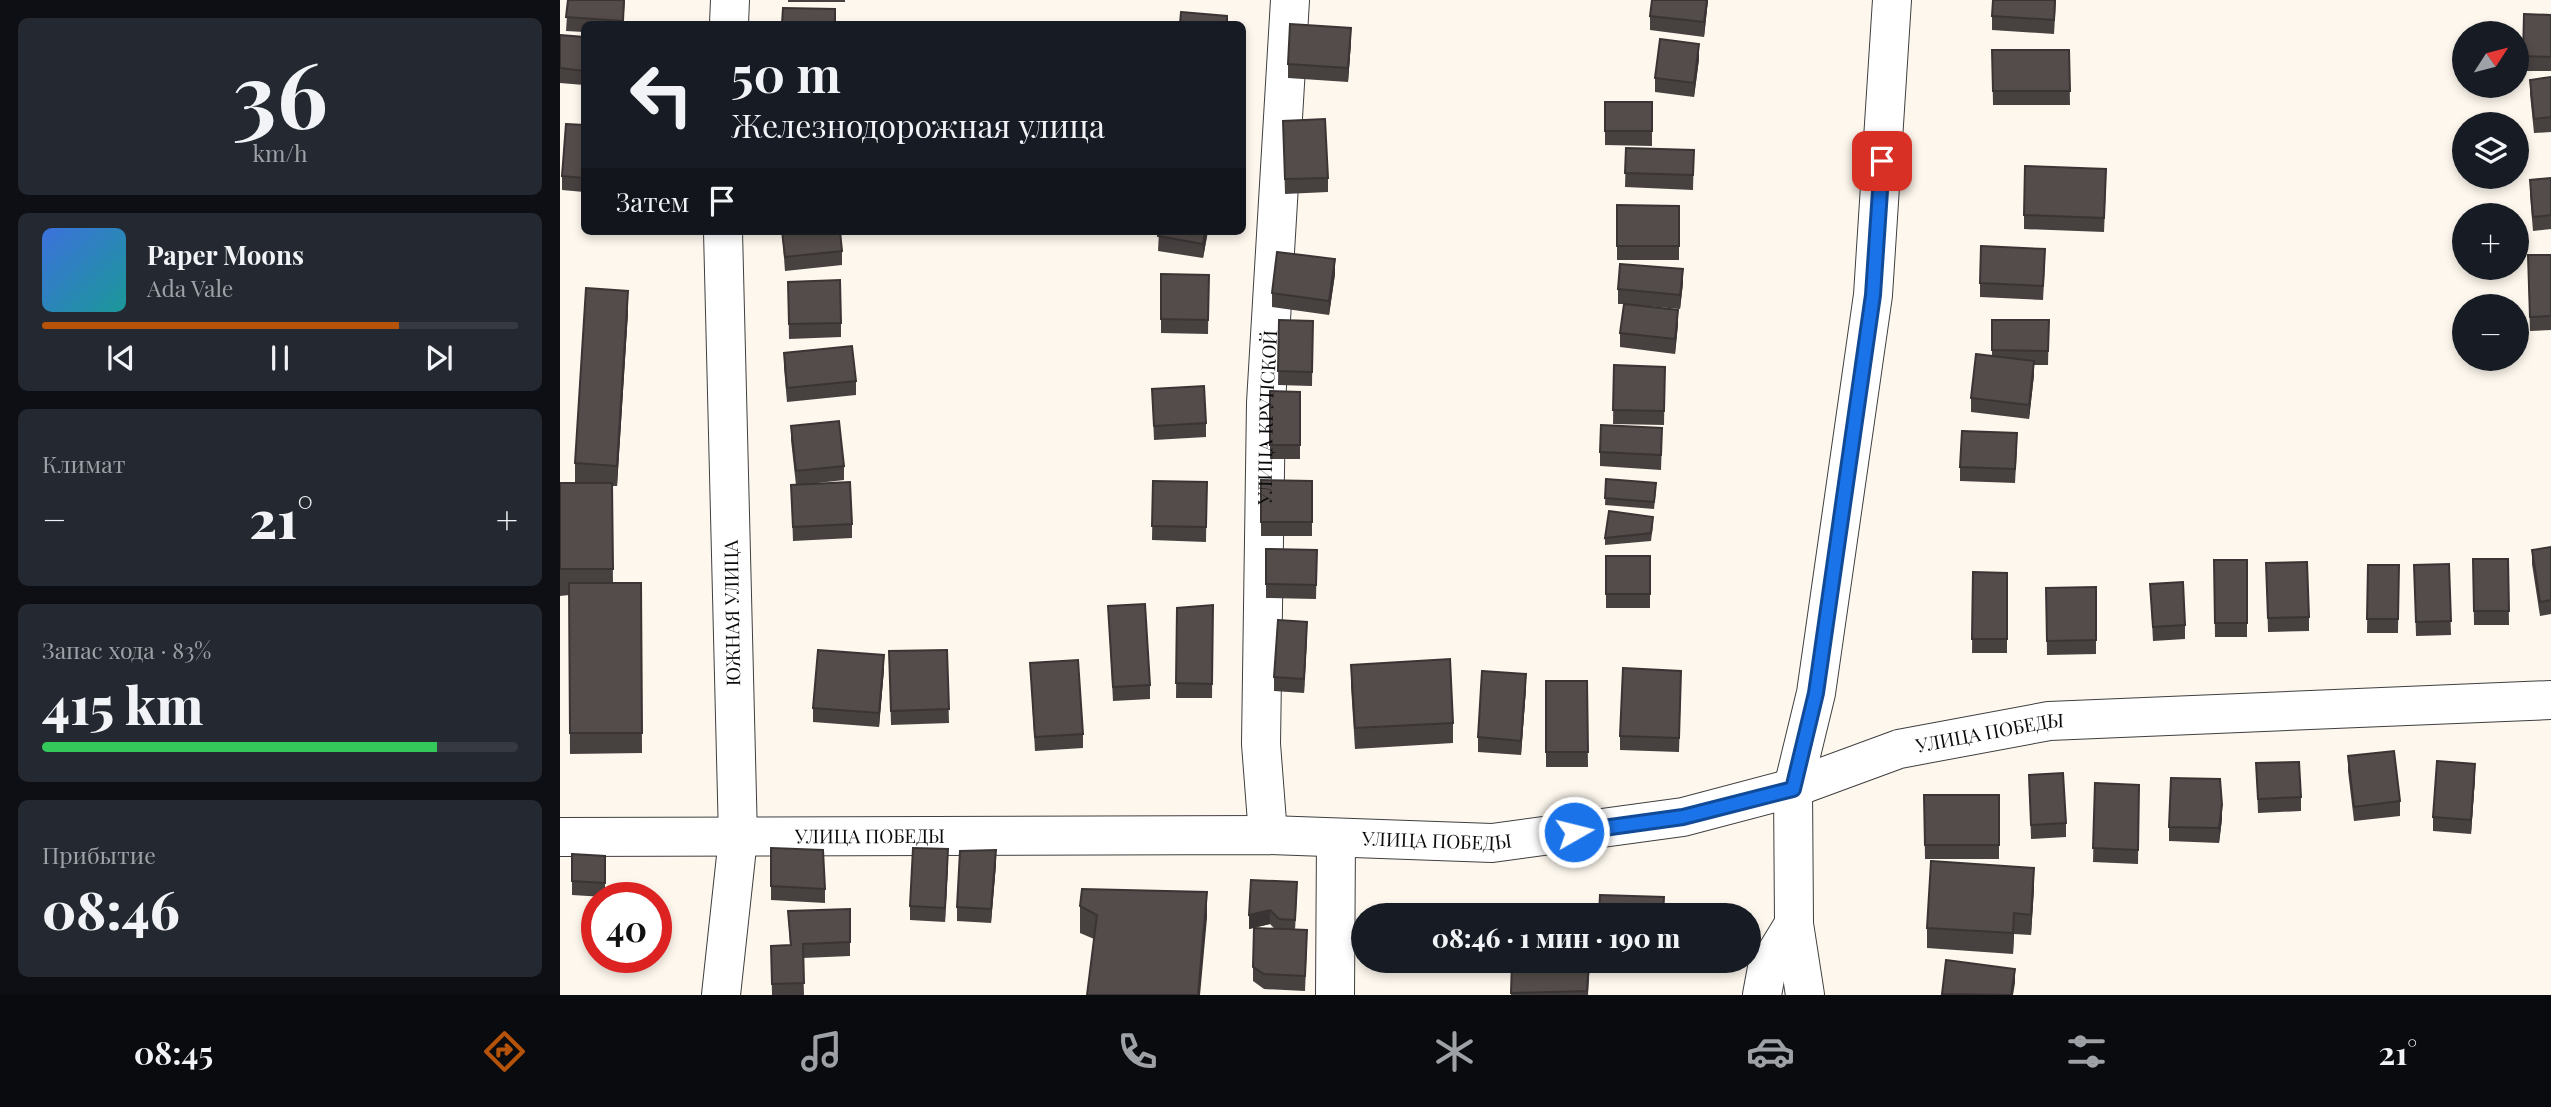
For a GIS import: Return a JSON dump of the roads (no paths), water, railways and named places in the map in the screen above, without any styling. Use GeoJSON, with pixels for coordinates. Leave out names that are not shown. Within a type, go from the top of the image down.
{"type":"FeatureCollection","features":[{"type":"Feature","properties":{"kind":"street"},"geometry":{"type":"LineString","coordinates":[[729,21],[730,0]]}},
{"type":"Feature","properties":{"kind":"street","name":"УЛИЦА КРУПСКОЙ"},"geometry":{"type":"LineString","coordinates":[[1268,835],[1261,744],[1266,403],[1290,0]]}},
{"type":"Feature","properties":{"kind":"street"},"geometry":{"type":"LineString","coordinates":[[1805,995],[1794,924],[1793,789],[1816,693],[1873,295],[1892,0]]}},
{"type":"Feature","properties":{"kind":"street","name":"ЮЖНАЯ УЛИЦА"},"geometry":{"type":"LineString","coordinates":[[721,995],[737,838],[723,235]]}},
{"type":"Feature","properties":{"kind":"street","name":"УЛИЦА ПОБЕДЫ"},"geometry":{"type":"LineString","coordinates":[[560,837],[1268,835],[1492,843],[1683,817],[1793,789],[1899,749],[2049,721],[2551,700]]}},
{"type":"Feature","properties":{"kind":"street"},"geometry":{"type":"LineString","coordinates":[[1335,995],[1336,838]]}},
{"type":"Feature","properties":{"kind":"street"},"geometry":{"type":"LineString","coordinates":[[1762,995],[1767,968],[1794,924]]}}]}
